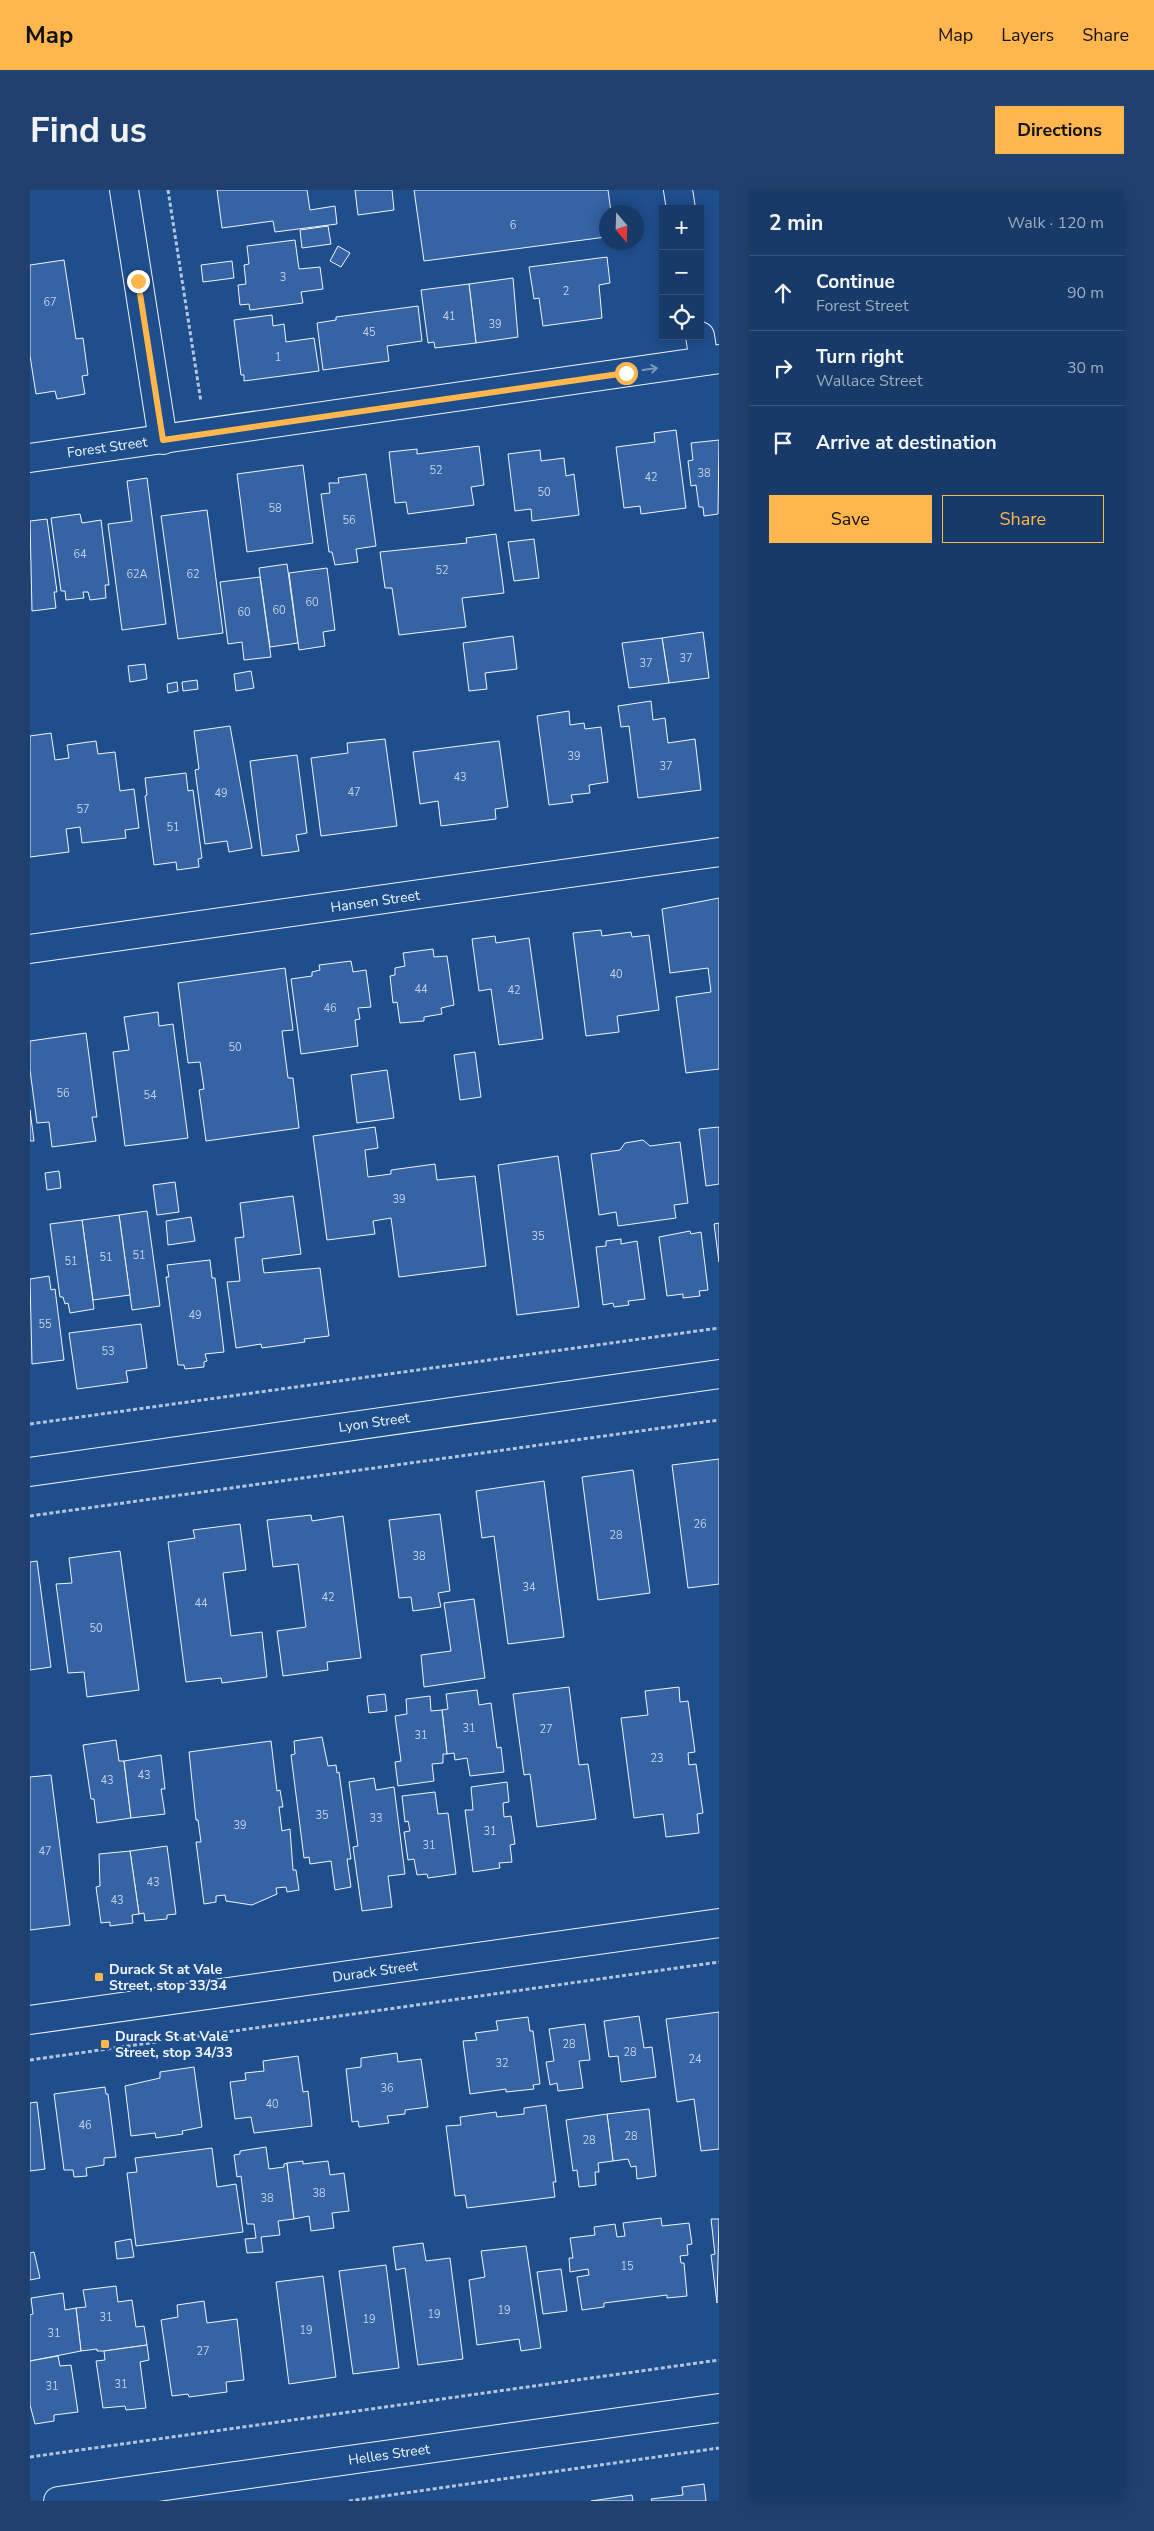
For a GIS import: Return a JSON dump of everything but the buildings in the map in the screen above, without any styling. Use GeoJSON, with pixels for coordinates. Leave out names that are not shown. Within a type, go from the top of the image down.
{"type":"FeatureCollection","features":[{"type":"Feature","properties":{"kind":"street"},"geometry":{"type":"LineString","coordinates":[[124,190],[163,440]]}},
{"type":"Feature","properties":{"kind":"street"},"geometry":{"type":"LineString","coordinates":[[678,190],[680,205]]}},
{"type":"Feature","properties":{"kind":"street","name":"Forest Street"},"geometry":{"type":"LineString","coordinates":[[30,458],[163,440],[707,352]]}},
{"type":"Feature","properties":{"kind":"street","name":"Hansen Street"},"geometry":{"type":"LineString","coordinates":[[30,949],[719,852]]}},
{"type":"Feature","properties":{"kind":"street","name":"Lyon Street"},"geometry":{"type":"LineString","coordinates":[[30,1472],[719,1374]]}},
{"type":"Feature","properties":{"kind":"street","name":"Durack Street"},"geometry":{"type":"LineString","coordinates":[[30,2020],[719,1923]]}},
{"type":"Feature","properties":{"kind":"street","name":"Helles Street"},"geometry":{"type":"LineString","coordinates":[[58,2501],[719,2408]]}},
{"type":"Feature","properties":{"kind":"path"},"geometry":{"type":"LineString","coordinates":[[168,190],[202,404],[193,404]]}},
{"type":"Feature","properties":{"kind":"path"},"geometry":{"type":"LineString","coordinates":[[30,1424],[719,1328]]}},
{"type":"Feature","properties":{"kind":"path"},"geometry":{"type":"LineString","coordinates":[[30,1516],[719,1420]]}},
{"type":"Feature","properties":{"kind":"path"},"geometry":{"type":"LineString","coordinates":[[30,2060],[719,1962]]}},
{"type":"Feature","properties":{"kind":"path"},"geometry":{"type":"LineString","coordinates":[[30,2457],[719,2360]]}},
{"type":"Feature","properties":{"kind":"path"},"geometry":{"type":"LineString","coordinates":[[349,2501],[719,2448]]}},
{"type":"Feature","properties":{"kind":"place","name":"Durack St at Vale Street, stop 33/34"},"geometry":{"type":"Point","coordinates":[99,1977]}},
{"type":"Feature","properties":{"kind":"place","name":"Durack St at Vale Street, stop 34/33"},"geometry":{"type":"Point","coordinates":[105,2044]}},
{"type":"Feature","properties":{"kind":"route"},"geometry":{"type":"LineString","coordinates":[[138,281],[163,440],[626,373]]}}]}
